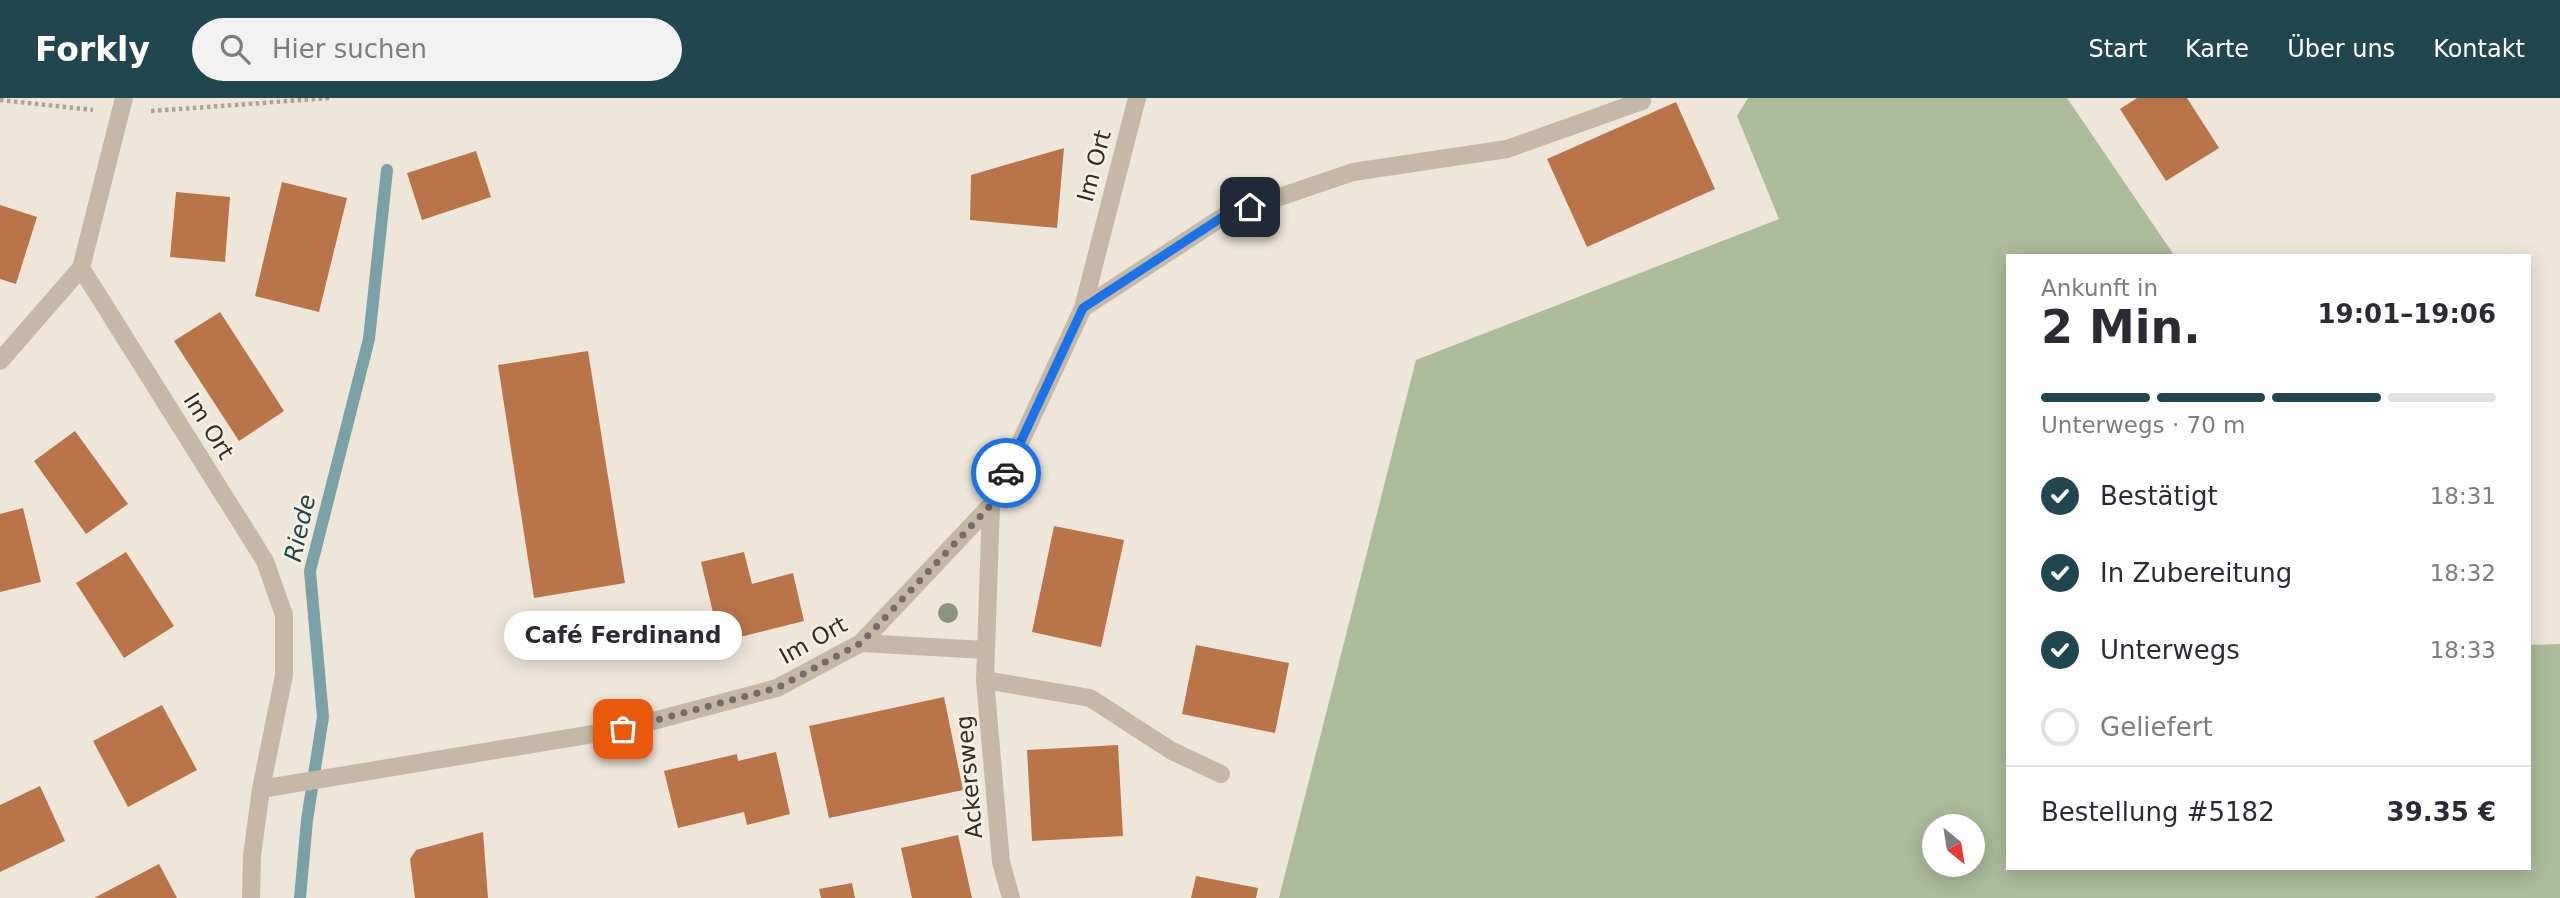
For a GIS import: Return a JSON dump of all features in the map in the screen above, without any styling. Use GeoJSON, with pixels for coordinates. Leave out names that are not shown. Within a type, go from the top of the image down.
{"type":"FeatureCollection","features":[{"type":"Feature","properties":{"kind":"street","name":"Im Ort"},"geometry":{"type":"LineString","coordinates":[[261,789],[649,722],[777,688],[861,643],[991,505],[1083,308],[1137,98]]}},
{"type":"Feature","properties":{"kind":"street"},"geometry":{"type":"LineString","coordinates":[[1083,308],[1224,216],[1353,172],[1507,149],[1642,101],[1642,98]]}},
{"type":"Feature","properties":{"kind":"street"},"geometry":{"type":"LineString","coordinates":[[0,361],[81,268],[122,105]]}},
{"type":"Feature","properties":{"kind":"street","name":"Im Ort"},"geometry":{"type":"LineString","coordinates":[[81,268],[269,572],[284,615],[284,675],[261,789],[252,856],[251,898]]}},
{"type":"Feature","properties":{"kind":"street","name":"Ackersweg"},"geometry":{"type":"LineString","coordinates":[[991,505],[985,680],[1001,862],[1012,898]]}},
{"type":"Feature","properties":{"kind":"street"},"geometry":{"type":"LineString","coordinates":[[861,643],[985,650]]}},
{"type":"Feature","properties":{"kind":"street"},"geometry":{"type":"LineString","coordinates":[[985,680],[1090,698],[1172,751],[1221,774]]}},
{"type":"Feature","properties":{"kind":"path"},"geometry":{"type":"LineString","coordinates":[[0,100],[122,105],[330,98]]}},
{"type":"Feature","properties":{"kind":"green space"},"geometry":{"type":"Polygon","coordinates":[[[1748,98],[2067,98],[2173,254],[2006,254],[2006,870],[2531,870],[2531,645],[2560,644],[2560,898],[1279,898],[1416,360],[1779,219],[1737,116],[1748,98]]]}},
{"type":"Feature","properties":{"kind":"building"},"geometry":{"type":"Polygon","coordinates":[[[2137,98],[2187,98],[2219,148],[2166,181],[2120,109],[2137,98]]]}},
{"type":"Feature","properties":{"kind":"building"},"geometry":{"type":"Polygon","coordinates":[[[1676,102],[1715,189],[1587,247],[1547,159],[1676,102]]]}},
{"type":"Feature","properties":{"kind":"building"},"geometry":{"type":"Polygon","coordinates":[[[1064,148],[1057,228],[970,220],[971,175],[1064,148]]]}},
{"type":"Feature","properties":{"kind":"building"},"geometry":{"type":"Polygon","coordinates":[[[476,151],[491,197],[422,220],[407,173],[476,151]]]}},
{"type":"Feature","properties":{"kind":"building"},"geometry":{"type":"Polygon","coordinates":[[[282,182],[347,198],[319,312],[255,296],[282,182]]]}},
{"type":"Feature","properties":{"kind":"building"},"geometry":{"type":"Polygon","coordinates":[[[176,192],[230,197],[225,262],[170,257],[176,192]]]}},
{"type":"Feature","properties":{"kind":"building"},"geometry":{"type":"Polygon","coordinates":[[[0,205],[37,217],[16,284],[0,279],[0,205]]]}},
{"type":"Feature","properties":{"kind":"building"},"geometry":{"type":"Polygon","coordinates":[[[220,312],[284,411],[239,441],[174,341],[220,312]]]}},
{"type":"Feature","properties":{"kind":"building"},"geometry":{"type":"Polygon","coordinates":[[[588,351],[625,583],[534,598],[498,365],[588,351]]]}},
{"type":"Feature","properties":{"kind":"building"},"geometry":{"type":"Polygon","coordinates":[[[75,431],[128,504],[86,534],[34,461],[75,431]]]}},
{"type":"Feature","properties":{"kind":"building"},"geometry":{"type":"Polygon","coordinates":[[[23,508],[41,582],[0,592],[0,514],[23,508]]]}},
{"type":"Feature","properties":{"kind":"building"},"geometry":{"type":"Polygon","coordinates":[[[1054,526],[1124,540],[1101,647],[1032,632],[1054,526]]]}},
{"type":"Feature","properties":{"kind":"building"},"geometry":{"type":"Polygon","coordinates":[[[126,552],[174,626],[124,658],[76,583],[126,552]]]}},
{"type":"Feature","properties":{"kind":"building"},"geometry":{"type":"Polygon","coordinates":[[[744,552],[752,584],[793,573],[804,621],[720,642],[701,562],[744,552]]]}},
{"type":"Feature","properties":{"kind":"building"},"geometry":{"type":"Polygon","coordinates":[[[1196,645],[1289,663],[1275,733],[1182,714],[1196,645]]]}},
{"type":"Feature","properties":{"kind":"building"},"geometry":{"type":"Polygon","coordinates":[[[944,697],[963,790],[829,818],[809,726],[944,697]]]}},
{"type":"Feature","properties":{"kind":"building"},"geometry":{"type":"Polygon","coordinates":[[[162,705],[197,770],[128,807],[93,741],[162,705]]]}},
{"type":"Feature","properties":{"kind":"building"},"geometry":{"type":"Polygon","coordinates":[[[1118,745],[1123,836],[1032,841],[1027,750],[1118,745]]]}},
{"type":"Feature","properties":{"kind":"building"},"geometry":{"type":"Polygon","coordinates":[[[776,752],[790,814],[747,825],[744,812],[678,828],[664,771],[737,754],[738,761],[776,752]]]}},
{"type":"Feature","properties":{"kind":"building"},"geometry":{"type":"Polygon","coordinates":[[[40,786],[65,841],[0,872],[0,805],[40,786]]]}},
{"type":"Feature","properties":{"kind":"building"},"geometry":{"type":"Polygon","coordinates":[[[483,832],[488,898],[415,898],[410,859],[416,850],[483,832]]]}},
{"type":"Feature","properties":{"kind":"building"},"geometry":{"type":"Polygon","coordinates":[[[958,835],[972,898],[912,898],[901,848],[958,835]]]}},
{"type":"Feature","properties":{"kind":"building"},"geometry":{"type":"Polygon","coordinates":[[[159,864],[177,898],[94,898],[159,864]]]}},
{"type":"Feature","properties":{"kind":"building"},"geometry":{"type":"Polygon","coordinates":[[[1196,876],[1258,888],[1256,898],[1191,898],[1196,876]]]}},
{"type":"Feature","properties":{"kind":"building"},"geometry":{"type":"Polygon","coordinates":[[[852,883],[855,898],[821,898],[819,889],[852,883]]]}},
{"type":"Feature","properties":{"kind":"waterway","name":"Riede"},"geometry":{"type":"LineString","coordinates":[[300,898],[307,820],[323,717],[310,571],[369,339],[387,170]]}},
{"type":"Feature","properties":{"kind":"way so far"},"geometry":{"type":"LineString","coordinates":[[623,729],[777,688],[861,643],[991,505],[1006,473]]}},
{"type":"Feature","properties":{"kind":"place","name":"Café Ferdinand"},"geometry":{"type":"Point","coordinates":[623,729]}},
{"type":"Feature","properties":{"kind":"route"},"geometry":{"type":"LineString","coordinates":[[1006,473],[1083,308],[1224,216],[1250,207]]}}]}
